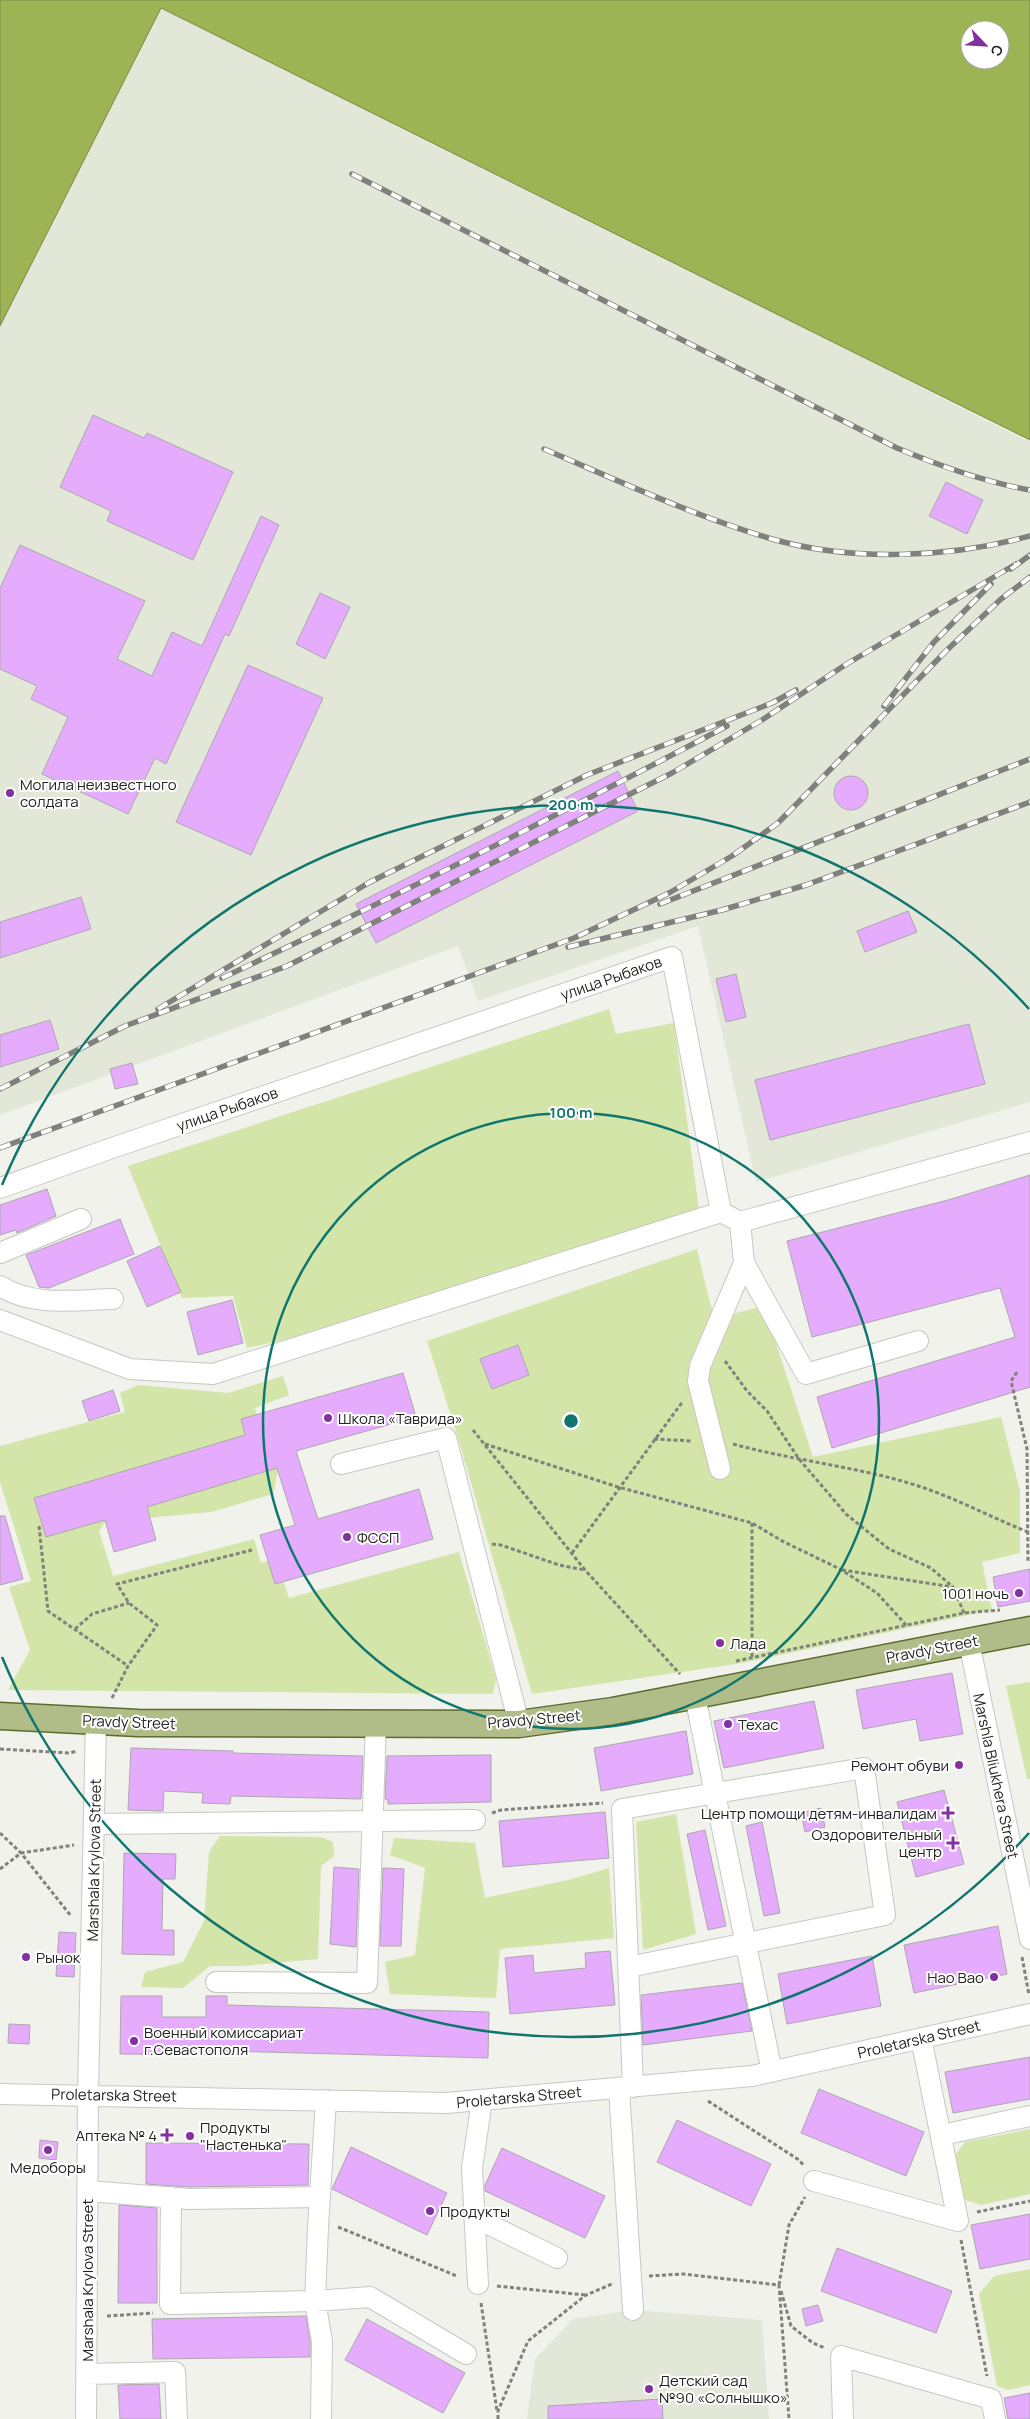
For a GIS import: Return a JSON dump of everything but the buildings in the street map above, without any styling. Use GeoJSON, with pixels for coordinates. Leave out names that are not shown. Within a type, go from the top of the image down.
{"type":"FeatureCollection","features":[{"type":"Feature","properties":{"kind":"main road","name":"Pravdy Street"},"geometry":{"type":"LineString","coordinates":[[0,1716],[96,1721],[519,1724],[613,1711],[688,1682],[969,1642],[1030,1630]]}},
{"type":"Feature","properties":{"kind":"street","name":"улица Рыбаков"},"geometry":{"type":"LineString","coordinates":[[0,1188],[112,1148],[672,958],[721,1212]]}},
{"type":"Feature","properties":{"kind":"street"},"geometry":{"type":"LineString","coordinates":[[0,1320],[130,1369],[213,1374],[721,1212],[740,1222],[1030,1142]]}},
{"type":"Feature","properties":{"kind":"street"},"geometry":{"type":"LineString","coordinates":[[0,1253],[81,1219]]}},
{"type":"Feature","properties":{"kind":"street"},"geometry":{"type":"LineString","coordinates":[[740,1222],[744,1263],[806,1374],[918,1341]]}},
{"type":"Feature","properties":{"kind":"street"},"geometry":{"type":"LineString","coordinates":[[720,1469],[698,1381],[700,1366],[744,1263]]}},
{"type":"Feature","properties":{"kind":"street"},"geometry":{"type":"LineString","coordinates":[[0,1286],[13,1294],[50,1301],[113,1299]]}},
{"type":"Feature","properties":{"kind":"street"},"geometry":{"type":"LineString","coordinates":[[341,1464],[446,1438],[519,1724]]}},
{"type":"Feature","properties":{"kind":"street","name":"Marshla Bliukhera Street"},"geometry":{"type":"LineString","coordinates":[[969,1642],[1030,1939]]}},
{"type":"Feature","properties":{"kind":"street"},"geometry":{"type":"LineString","coordinates":[[688,1682],[714,1793],[772,2072]]}},
{"type":"Feature","properties":{"kind":"street","name":"Marshala Krylova Street"},"geometry":{"type":"LineString","coordinates":[[86,2419],[88,2094],[96,1721]]}},
{"type":"Feature","properties":{"kind":"street"},"geometry":{"type":"LineString","coordinates":[[216,1982],[366,1983],[376,1723]]}},
{"type":"Feature","properties":{"kind":"street"},"geometry":{"type":"LineString","coordinates":[[629,1967],[885,1916],[864,1768],[622,1809],[629,1967],[626,2087],[633,2310]]}},
{"type":"Feature","properties":{"kind":"street"},"geometry":{"type":"LineString","coordinates":[[95,1833],[373,1821],[475,1820]]}},
{"type":"Feature","properties":{"kind":"street","name":"Proletarska Street"},"geometry":{"type":"LineString","coordinates":[[0,2094],[88,2094],[446,2103],[752,2076],[1030,2014]]}},
{"type":"Feature","properties":{"kind":"street"},"geometry":{"type":"LineString","coordinates":[[814,2180],[958,2221],[921,2038]]}},
{"type":"Feature","properties":{"kind":"street"},"geometry":{"type":"LineString","coordinates":[[321,2419],[322,2341],[315,2301],[326,2100]]}},
{"type":"Feature","properties":{"kind":"street"},"geometry":{"type":"LineString","coordinates":[[478,2284],[472,2168],[482,2100]]}},
{"type":"Feature","properties":{"kind":"street"},"geometry":{"type":"LineString","coordinates":[[942,2135],[1030,2116]]}},
{"type":"Feature","properties":{"kind":"street"},"geometry":{"type":"LineString","coordinates":[[88,2191],[171,2197],[320,2197]]}},
{"type":"Feature","properties":{"kind":"street"},"geometry":{"type":"LineString","coordinates":[[171,2197],[170,2304],[315,2301],[370,2296],[466,2354]]}},
{"type":"Feature","properties":{"kind":"street"},"geometry":{"type":"LineString","coordinates":[[474,2217],[557,2258]]}},
{"type":"Feature","properties":{"kind":"street"},"geometry":{"type":"LineString","coordinates":[[843,2419],[842,2356],[991,2399],[995,2419]]}},
{"type":"Feature","properties":{"kind":"street"},"geometry":{"type":"LineString","coordinates":[[86,2374],[175,2372],[177,2419]]}},
{"type":"Feature","properties":{"kind":"path"},"geometry":{"type":"LineString","coordinates":[[715,1332],[723,1358],[746,1391],[767,1411],[798,1459],[846,1514],[889,1549],[931,1568],[953,1587],[964,1613]]}},
{"type":"Feature","properties":{"kind":"path"},"geometry":{"type":"LineString","coordinates":[[1018,1372],[1012,1381],[1027,1449],[1028,1562]]}},
{"type":"Feature","properties":{"kind":"path"},"geometry":{"type":"LineString","coordinates":[[572,1553],[618,1487],[698,1381]]}},
{"type":"Feature","properties":{"kind":"path"},"geometry":{"type":"LineString","coordinates":[[473,1430],[585,1570],[688,1682]]}},
{"type":"Feature","properties":{"kind":"path"},"geometry":{"type":"LineString","coordinates":[[654,1439],[731,1444],[869,1472],[931,1490],[1028,1532]]}},
{"type":"Feature","properties":{"kind":"path"},"geometry":{"type":"LineString","coordinates":[[484,1444],[618,1487],[752,1523],[784,1542],[840,1569],[877,1593],[908,1626]]}},
{"type":"Feature","properties":{"kind":"path"},"geometry":{"type":"LineString","coordinates":[[752,1523],[752,1657],[964,1613],[1005,1609]]}},
{"type":"Feature","properties":{"kind":"path"},"geometry":{"type":"LineString","coordinates":[[39,1526],[48,1610],[128,1666]]}},
{"type":"Feature","properties":{"kind":"path"},"geometry":{"type":"LineString","coordinates":[[473,1543],[500,1545],[559,1565],[585,1570]]}},
{"type":"Feature","properties":{"kind":"path"},"geometry":{"type":"LineString","coordinates":[[121,1698],[112,1698],[128,1666],[157,1625],[129,1603],[117,1584],[252,1550]]}},
{"type":"Feature","properties":{"kind":"path"},"geometry":{"type":"LineString","coordinates":[[840,1569],[953,1587]]}},
{"type":"Feature","properties":{"kind":"path"},"geometry":{"type":"LineString","coordinates":[[74,1629],[92,1614],[129,1603]]}},
{"type":"Feature","properties":{"kind":"path"},"geometry":{"type":"LineString","coordinates":[[672,1677],[688,1682]]}},
{"type":"Feature","properties":{"kind":"path"},"geometry":{"type":"LineString","coordinates":[[475,1820],[501,1810],[607,1803],[622,1809]]}},
{"type":"Feature","properties":{"kind":"path"},"geometry":{"type":"LineString","coordinates":[[0,1833],[21,1853],[92,1942]]}},
{"type":"Feature","properties":{"kind":"path"},"geometry":{"type":"LineString","coordinates":[[0,1869],[21,1853],[95,1833]]}},
{"type":"Feature","properties":{"kind":"path"},"geometry":{"type":"LineString","coordinates":[[705,2099],[799,2160],[814,2180],[788,2225],[779,2285],[789,2419]]}},
{"type":"Feature","properties":{"kind":"path"},"geometry":{"type":"LineString","coordinates":[[991,2399],[958,2221],[967,2214],[1030,2201]]}},
{"type":"Feature","properties":{"kind":"path"},"geometry":{"type":"LineString","coordinates":[[318,2219],[478,2284],[586,2295]]}},
{"type":"Feature","properties":{"kind":"path"},"geometry":{"type":"LineString","coordinates":[[478,2284],[498,2411]]}},
{"type":"Feature","properties":{"kind":"path"},"geometry":{"type":"LineString","coordinates":[[779,2285],[792,2326],[813,2343],[842,2356]]}},
{"type":"Feature","properties":{"kind":"path"},"geometry":{"type":"LineString","coordinates":[[99,2317],[169,2312],[170,2304]]}},
{"type":"Feature","properties":{"kind":"shaded area"},"geometry":{"type":"Polygon","coordinates":[[[0,0],[1030,0],[1030,440],[161,8],[0,326],[0,0]]]}},
{"type":"Feature","properties":{"kind":"shaded area"},"geometry":{"type":"Polygon","coordinates":[[[160,0],[1030,442],[1030,1102],[756,1182],[698,926],[478,1001],[458,946],[0,1115],[0,316],[160,0]]]}},
{"type":"Feature","properties":{"kind":"shaded area"},"geometry":{"type":"Polygon","coordinates":[[[609,1009],[616,1034],[674,1023],[700,1217],[403,1313],[247,1348],[233,1296],[182,1298],[128,1166],[609,1009]]]}},
{"type":"Feature","properties":{"kind":"shaded area"},"geometry":{"type":"Polygon","coordinates":[[[697,1249],[710,1303],[716,1318],[764,1306],[813,1457],[1001,1417],[1020,1491],[1020,1553],[982,1562],[992,1610],[743,1663],[532,1694],[458,1438],[427,1341],[697,1249]]]}},
{"type":"Feature","properties":{"kind":"shaded area"},"geometry":{"type":"Polygon","coordinates":[[[283,1376],[289,1395],[255,1408],[258,1424],[280,1461],[273,1494],[211,1512],[105,1522],[99,1531],[113,1576],[254,1539],[261,1563],[276,1559],[289,1598],[459,1552],[496,1679],[493,1694],[8,1690],[30,1650],[9,1587],[31,1581],[0,1482],[0,1446],[125,1412],[120,1393],[138,1385],[228,1393],[283,1376]]]}},
{"type":"Feature","properties":{"kind":"shaded area"},"geometry":{"type":"Polygon","coordinates":[[[1030,1682],[1030,1779],[1027,1779],[1006,1686],[1030,1682]]]}},
{"type":"Feature","properties":{"kind":"shaded area"},"geometry":{"type":"Polygon","coordinates":[[[676,1814],[696,1934],[643,1950],[636,1822],[676,1814]]]}},
{"type":"Feature","properties":{"kind":"shaded area"},"geometry":{"type":"Polygon","coordinates":[[[220,1836],[321,1837],[333,1842],[334,1856],[321,1866],[318,1959],[244,1966],[210,1966],[183,1988],[141,1987],[145,1972],[183,1962],[204,1921],[209,1852],[220,1836]]]}},
{"type":"Feature","properties":{"kind":"shaded area"},"geometry":{"type":"Polygon","coordinates":[[[394,1838],[475,1843],[485,1898],[572,1879],[609,1868],[614,1938],[500,1949],[496,1998],[390,1994],[385,1962],[415,1955],[425,1868],[390,1855],[394,1838]]]}},
{"type":"Feature","properties":{"kind":"shaded area"},"geometry":{"type":"Polygon","coordinates":[[[1030,2129],[1030,2194],[981,2205],[962,2199],[956,2154],[965,2142],[1030,2129]]]}},
{"type":"Feature","properties":{"kind":"shaded area"},"geometry":{"type":"Polygon","coordinates":[[[1030,2269],[1030,2385],[1008,2390],[997,2386],[979,2294],[994,2276],[1030,2269]]]}},
{"type":"Feature","properties":{"kind":"shaded area","name":"Детский сад №90 «Солнышко»"},"geometry":{"type":"Polygon","coordinates":[[[633,2310],[762,2320],[769,2419],[527,2419],[535,2359],[573,2319],[633,2310]]]}},
{"type":"Feature","properties":{"kind":"railway"},"geometry":{"type":"LineString","coordinates":[[352,174],[897,448],[962,473],[1030,490]]}},
{"type":"Feature","properties":{"kind":"railway"},"geometry":{"type":"LineString","coordinates":[[544,449],[714,520],[772,539],[803,546],[868,554],[934,553],[967,549],[1030,536]]}},
{"type":"Feature","properties":{"kind":"railway"},"geometry":{"type":"LineString","coordinates":[[1011,569],[1030,555]]}},
{"type":"Feature","properties":{"kind":"railway"},"geometry":{"type":"LineString","coordinates":[[0,1089],[125,1026],[287,966],[672,773],[762,720],[845,665],[1016,564]]}},
{"type":"Feature","properties":{"kind":"railway"},"geometry":{"type":"LineString","coordinates":[[0,1148],[574,938],[669,893],[732,856],[778,823],[947,650],[1001,599],[1030,577]]}},
{"type":"Feature","properties":{"kind":"railway"},"geometry":{"type":"LineString","coordinates":[[884,706],[934,642],[991,584]]}},
{"type":"Feature","properties":{"kind":"railway"},"geometry":{"type":"LineString","coordinates":[[158,1009],[370,882],[587,775],[772,703],[796,690]]}},
{"type":"Feature","properties":{"kind":"railway"},"geometry":{"type":"LineString","coordinates":[[222,978],[476,855],[727,726]]}},
{"type":"Feature","properties":{"kind":"railway"},"geometry":{"type":"LineString","coordinates":[[660,904],[1030,759]]}},
{"type":"Feature","properties":{"kind":"railway"},"geometry":{"type":"LineString","coordinates":[[568,947],[722,910],[806,885],[1030,802]]}},
{"type":"Feature","properties":{"kind":"place","name":"Могила неизвестного солдата"},"geometry":{"type":"Point","coordinates":[10,793]}},
{"type":"Feature","properties":{"kind":"place","name":"Школа «Таврида»"},"geometry":{"type":"Point","coordinates":[328,1418]}},
{"type":"Feature","properties":{"kind":"place","name":"ФССП"},"geometry":{"type":"Point","coordinates":[347,1537]}},
{"type":"Feature","properties":{"kind":"place","name":"1001 ночь"},"geometry":{"type":"Point","coordinates":[1019,1593]}},
{"type":"Feature","properties":{"kind":"place","name":"Лада"},"geometry":{"type":"Point","coordinates":[720,1643]}},
{"type":"Feature","properties":{"kind":"place","name":"Техас"},"geometry":{"type":"Point","coordinates":[728,1724]}},
{"type":"Feature","properties":{"kind":"place","name":"Ремонт обуви"},"geometry":{"type":"Point","coordinates":[959,1765]}},
{"type":"Feature","properties":{"kind":"place","name":"Центр помощи детям-инвалидам"},"geometry":{"type":"Point","coordinates":[948,1813]}},
{"type":"Feature","properties":{"kind":"place","name":"Оздоровительный центр"},"geometry":{"type":"Point","coordinates":[953,1843]}},
{"type":"Feature","properties":{"kind":"place","name":"Рынок"},"geometry":{"type":"Point","coordinates":[26,1957]}},
{"type":"Feature","properties":{"kind":"place","name":"Hao Bao"},"geometry":{"type":"Point","coordinates":[994,1977]}},
{"type":"Feature","properties":{"kind":"place","name":"Военный комиссариат г.Севастополя"},"geometry":{"type":"Point","coordinates":[134,2041]}},
{"type":"Feature","properties":{"kind":"place","name":"Аптека № 4"},"geometry":{"type":"Point","coordinates":[167,2135]}},
{"type":"Feature","properties":{"kind":"place","name":"Продукты \"Настенька\""},"geometry":{"type":"Point","coordinates":[190,2136]}},
{"type":"Feature","properties":{"kind":"place","name":"Медоборы"},"geometry":{"type":"Point","coordinates":[48,2150]}},
{"type":"Feature","properties":{"kind":"place","name":"Продукты"},"geometry":{"type":"Point","coordinates":[430,2211]}},
{"type":"Feature","properties":{"kind":"place","name":"Детский сад №90 «Солнышко»"},"geometry":{"type":"Point","coordinates":[649,2389]}}]}
